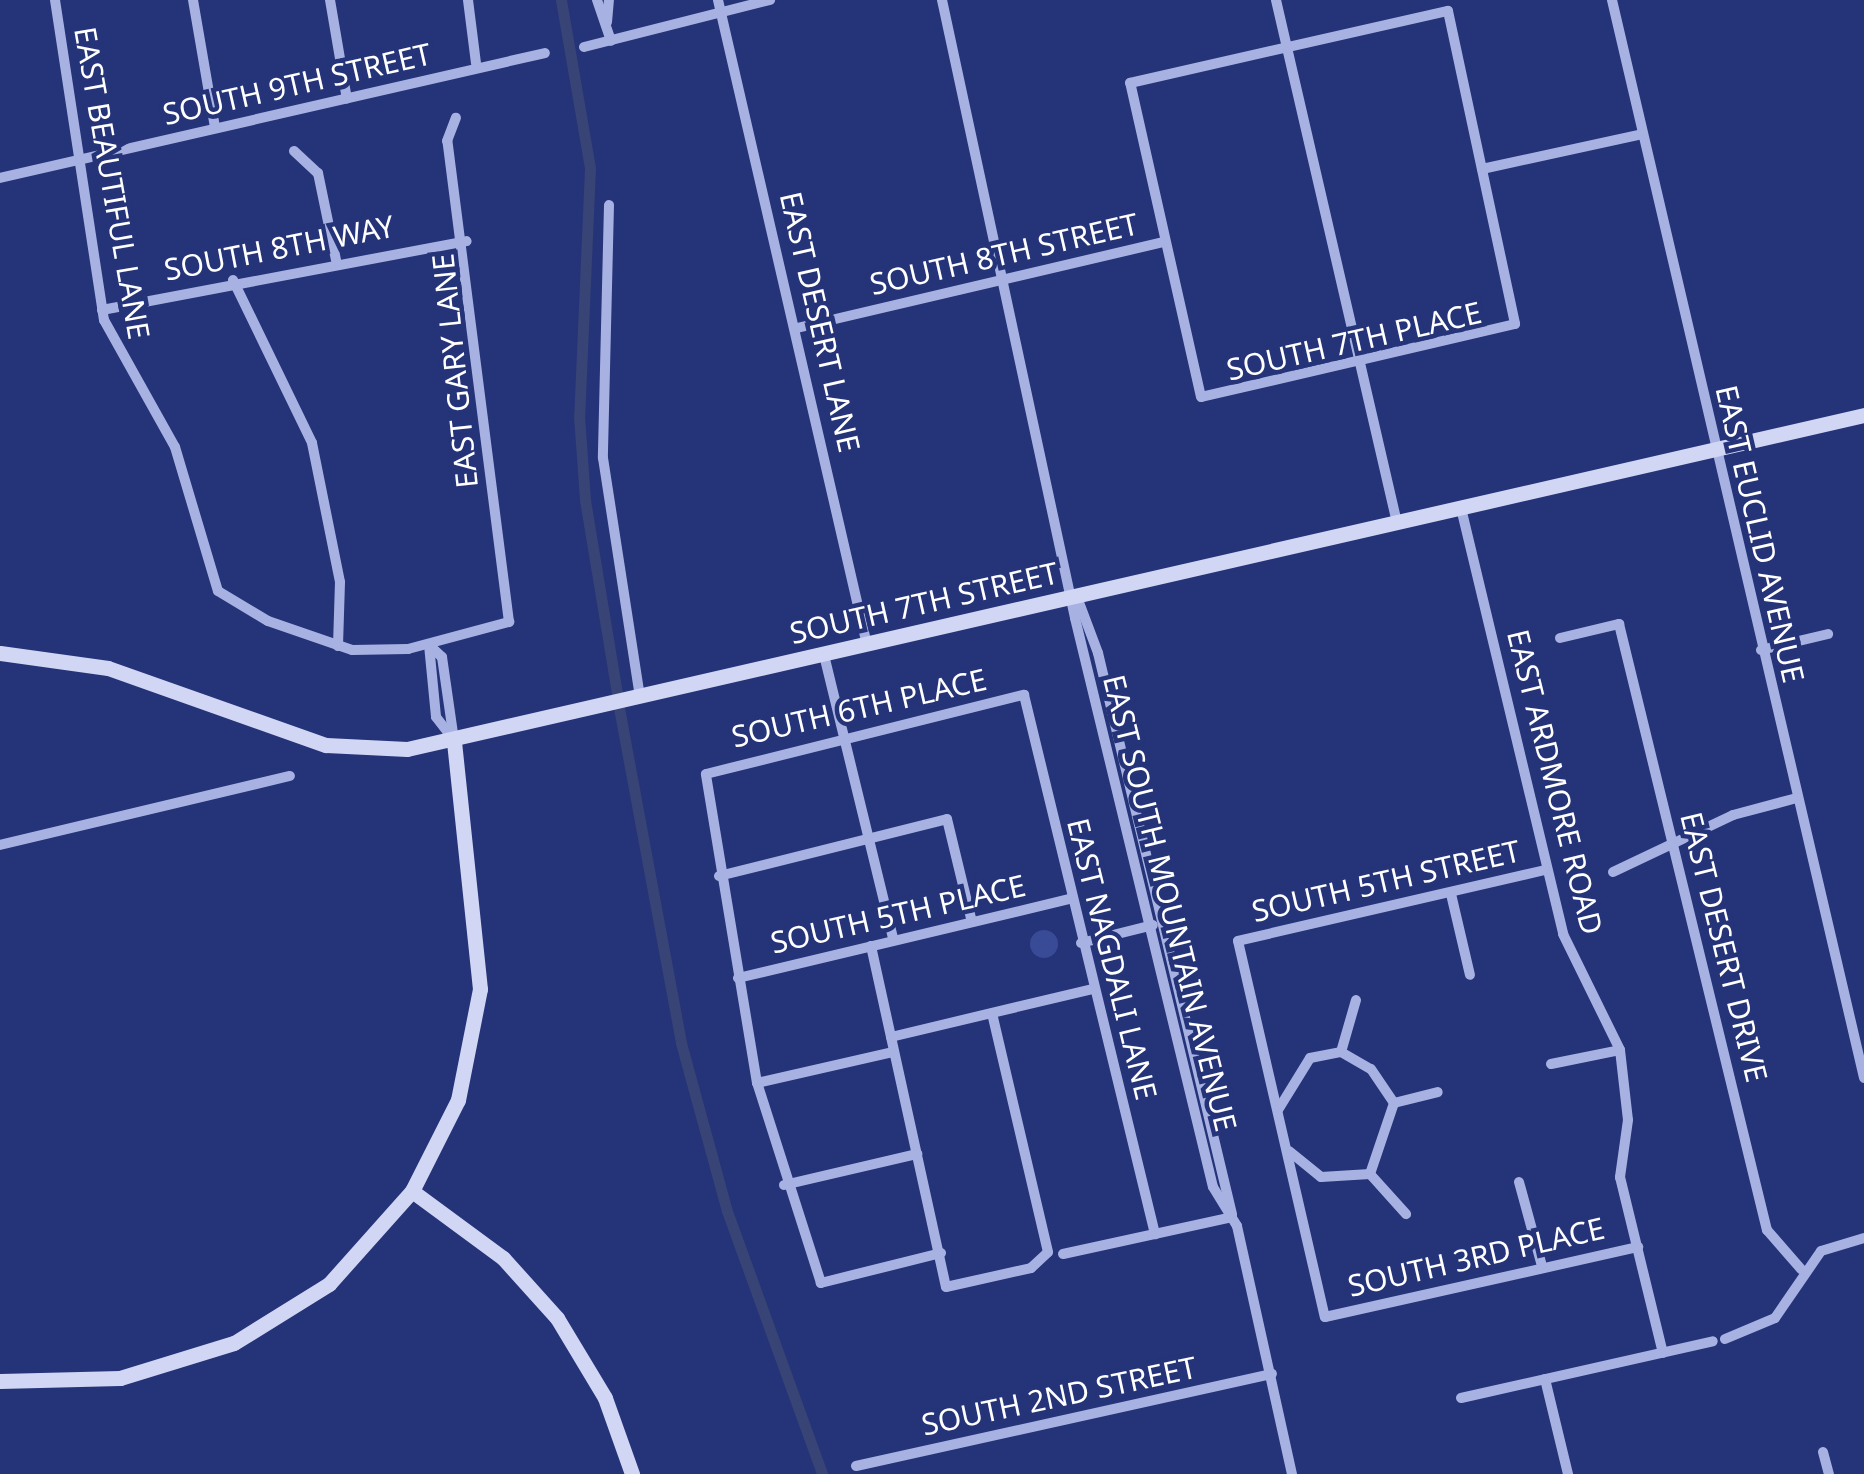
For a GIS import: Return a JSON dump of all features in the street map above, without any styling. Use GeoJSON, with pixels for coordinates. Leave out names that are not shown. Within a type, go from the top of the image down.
{"type":"FeatureCollection","features":[{"type":"Feature","properties":{"kind":"main road","name":"SOUTH 7TH STREET"},"geometry":{"type":"LineString","coordinates":[[0,653],[108,668],[326,745],[382,751],[454,740],[1864,416]]}},
{"type":"Feature","properties":{"kind":"main road"},"geometry":{"type":"LineString","coordinates":[[0,1382],[120,1378],[234,1343],[329,1284],[412,1191],[458,1100],[480,990],[454,740]]}},
{"type":"Feature","properties":{"kind":"main road"},"geometry":{"type":"LineString","coordinates":[[412,1191],[503,1258],[558,1318],[605,1398],[632,1474]]}},
{"type":"Feature","properties":{"kind":"street","name":"EAST BEAUTIFUL LANE"},"geometry":{"type":"LineString","coordinates":[[54,0],[102,310],[116,356],[175,447],[218,591],[338,646]]}},
{"type":"Feature","properties":{"kind":"street"},"geometry":{"type":"LineString","coordinates":[[193,0],[214,128]]}},
{"type":"Feature","properties":{"kind":"street"},"geometry":{"type":"LineString","coordinates":[[330,0],[347,98]]}},
{"type":"Feature","properties":{"kind":"street"},"geometry":{"type":"LineString","coordinates":[[468,0],[476,63]]}},
{"type":"Feature","properties":{"kind":"street"},"geometry":{"type":"LineString","coordinates":[[597,0],[611,41]]}},
{"type":"Feature","properties":{"kind":"street"},"geometry":{"type":"LineString","coordinates":[[607,22],[609,0]]}},
{"type":"Feature","properties":{"kind":"street"},"geometry":{"type":"LineString","coordinates":[[584,47],[720,5],[770,0]]}},
{"type":"Feature","properties":{"kind":"street","name":"EAST SOUTH MOUNTAIN AVENUE"},"geometry":{"type":"LineString","coordinates":[[942,0],[1150,926],[1214,1186],[1232,1218]]}},
{"type":"Feature","properties":{"kind":"street"},"geometry":{"type":"LineString","coordinates":[[1276,0],[1396,523]]}},
{"type":"Feature","properties":{"kind":"street","name":"EAST EUCLID AVENUE"},"geometry":{"type":"LineString","coordinates":[[1612,0],[1714,451],[1864,1078]]}},
{"type":"Feature","properties":{"kind":"street","name":"EAST DESERT LANE"},"geometry":{"type":"LineString","coordinates":[[720,5],[867,644]]}},
{"type":"Feature","properties":{"kind":"street"},"geometry":{"type":"LineString","coordinates":[[1165,242],[1130,83],[1448,11],[1482,169],[1642,134]]}},
{"type":"Feature","properties":{"kind":"street","name":"SOUTH 9TH STREET"},"geometry":{"type":"LineString","coordinates":[[0,178],[347,98],[476,63],[544,53]]}},
{"type":"Feature","properties":{"kind":"street","name":"EAST GARY LANE"},"geometry":{"type":"LineString","coordinates":[[430,645],[509,622],[467,241],[447,141],[456,118]]}},
{"type":"Feature","properties":{"kind":"street"},"geometry":{"type":"LineString","coordinates":[[294,151],[318,173],[336,260]]}},
{"type":"Feature","properties":{"kind":"street","name":"SOUTH 7TH PLACE"},"geometry":{"type":"LineString","coordinates":[[1165,242],[1201,397],[1360,367],[1515,324],[1482,169]]}},
{"type":"Feature","properties":{"kind":"street"},"geometry":{"type":"LineString","coordinates":[[609,205],[602,458],[640,696]]}},
{"type":"Feature","properties":{"kind":"street","name":"SOUTH 8TH WAY"},"geometry":{"type":"LineString","coordinates":[[102,310],[336,260],[467,241]]}},
{"type":"Feature","properties":{"kind":"street","name":"SOUTH 8TH STREET"},"geometry":{"type":"LineString","coordinates":[[797,328],[1165,242]]}},
{"type":"Feature","properties":{"kind":"street"},"geometry":{"type":"LineString","coordinates":[[233,280],[312,442],[340,582],[338,646],[430,645]]}},
{"type":"Feature","properties":{"kind":"street","name":"EAST ARDMORE ROAD"},"geometry":{"type":"LineString","coordinates":[[1461,508],[1562,934],[1620,1050],[1628,1120],[1620,1177],[1663,1353]]}},
{"type":"Feature","properties":{"kind":"street","name":"EAST SOUTH MOUNTAIN AVENUE"},"geometry":{"type":"LineString","coordinates":[[1076,596],[1088,612],[1272,1374],[1292,1474]]}},
{"type":"Feature","properties":{"kind":"street","name":"EAST DESERT DRIVE"},"geometry":{"type":"LineString","coordinates":[[1560,638],[1620,624],[1767,1230],[1801,1268]]}},
{"type":"Feature","properties":{"kind":"street"},"geometry":{"type":"LineString","coordinates":[[1761,650],[1828,634]]}},
{"type":"Feature","properties":{"kind":"street"},"geometry":{"type":"LineString","coordinates":[[430,645],[447,679],[454,740]]}},
{"type":"Feature","properties":{"kind":"street"},"geometry":{"type":"LineString","coordinates":[[430,645],[430,684],[439,726],[454,740]]}},
{"type":"Feature","properties":{"kind":"street"},"geometry":{"type":"LineString","coordinates":[[824,655],[893,937]]}},
{"type":"Feature","properties":{"kind":"street"},"geometry":{"type":"LineString","coordinates":[[430,684],[447,679]]}},
{"type":"Feature","properties":{"kind":"street","name":"SOUTH 6TH PLACE"},"geometry":{"type":"LineString","coordinates":[[719,876],[706,774],[1024,695]]}},
{"type":"Feature","properties":{"kind":"street","name":"EAST NAGDALI LANE"},"geometry":{"type":"LineString","coordinates":[[1024,695],[1070,899],[1154,1234]]}},
{"type":"Feature","properties":{"kind":"street"},"geometry":{"type":"LineString","coordinates":[[0,845],[290,776]]}},
{"type":"Feature","properties":{"kind":"street"},"geometry":{"type":"LineString","coordinates":[[1613,872],[1733,815],[1797,798]]}},
{"type":"Feature","properties":{"kind":"street"},"geometry":{"type":"LineString","coordinates":[[941,1253],[821,1283],[784,1185],[758,1083],[719,876],[947,819],[972,922]]}},
{"type":"Feature","properties":{"kind":"street","name":"SOUTH 5TH STREET"},"geometry":{"type":"LineString","coordinates":[[1278,1112],[1238,941],[1545,870]]}},
{"type":"Feature","properties":{"kind":"street"},"geometry":{"type":"LineString","coordinates":[[1451,894],[1470,975]]}},
{"type":"Feature","properties":{"kind":"street","name":"SOUTH 5TH PLACE"},"geometry":{"type":"LineString","coordinates":[[738,978],[893,937],[1070,899]]}},
{"type":"Feature","properties":{"kind":"street"},"geometry":{"type":"LineString","coordinates":[[1081,943],[1164,922]]}},
{"type":"Feature","properties":{"kind":"street"},"geometry":{"type":"LineString","coordinates":[[870,946],[946,1287],[1032,1268],[1048,1252],[992,1013]]}},
{"type":"Feature","properties":{"kind":"street"},"geometry":{"type":"LineString","coordinates":[[891,1036],[1093,989]]}},
{"type":"Feature","properties":{"kind":"street"},"geometry":{"type":"LineString","coordinates":[[1341,1052],[1356,1000]]}},
{"type":"Feature","properties":{"kind":"street"},"geometry":{"type":"LineString","coordinates":[[1551,1064],[1620,1050]]}},
{"type":"Feature","properties":{"kind":"street"},"geometry":{"type":"LineString","coordinates":[[758,1083],[894,1052]]}},
{"type":"Feature","properties":{"kind":"street"},"geometry":{"type":"LineString","coordinates":[[1370,1174],[1321,1176],[1286,1146],[1278,1112],[1310,1058],[1341,1052],[1371,1069],[1394,1103]]}},
{"type":"Feature","properties":{"kind":"street"},"geometry":{"type":"LineString","coordinates":[[1394,1103],[1438,1092]]}},
{"type":"Feature","properties":{"kind":"street"},"geometry":{"type":"LineString","coordinates":[[1370,1174],[1394,1103]]}},
{"type":"Feature","properties":{"kind":"street","name":"SOUTH 3RD PLACE"},"geometry":{"type":"LineString","coordinates":[[1286,1146],[1326,1316],[1638,1247]]}},
{"type":"Feature","properties":{"kind":"street"},"geometry":{"type":"LineString","coordinates":[[784,1185],[917,1154]]}},
{"type":"Feature","properties":{"kind":"street"},"geometry":{"type":"LineString","coordinates":[[1370,1174],[1406,1214]]}},
{"type":"Feature","properties":{"kind":"street"},"geometry":{"type":"LineString","coordinates":[[1519,1182],[1542,1266]]}},
{"type":"Feature","properties":{"kind":"street"},"geometry":{"type":"LineString","coordinates":[[1063,1254],[1232,1218]]}},
{"type":"Feature","properties":{"kind":"street"},"geometry":{"type":"LineString","coordinates":[[1461,1398],[1719,1340],[1776,1318],[1801,1268],[1821,1250],[1864,1238]]}},
{"type":"Feature","properties":{"kind":"street"},"geometry":{"type":"LineString","coordinates":[[1776,1318],[1786,1327]]}},
{"type":"Feature","properties":{"kind":"street","name":"SOUTH 2ND STREET"},"geometry":{"type":"LineString","coordinates":[[856,1466],[1272,1374]]}},
{"type":"Feature","properties":{"kind":"street"},"geometry":{"type":"LineString","coordinates":[[1545,1379],[1568,1474]]}},
{"type":"Feature","properties":{"kind":"street"},"geometry":{"type":"LineString","coordinates":[[1823,1452],[1828,1474]]}},
{"type":"Feature","properties":{"kind":"shaded area"},"geometry":{"type":"Polygon","coordinates":[[[1044,930],[1054,934],[1058,944],[1054,954],[1044,958],[1034,954],[1030,944],[1034,934],[1044,930]]]}},
{"type":"Feature","properties":{"kind":"waterway"},"geometry":{"type":"LineString","coordinates":[[561,0],[590,168],[579,416],[585,500],[617,693]]}},
{"type":"Feature","properties":{"kind":"waterway"},"geometry":{"type":"LineString","coordinates":[[619,708],[681,1043],[727,1211],[822,1474]]}}]}
